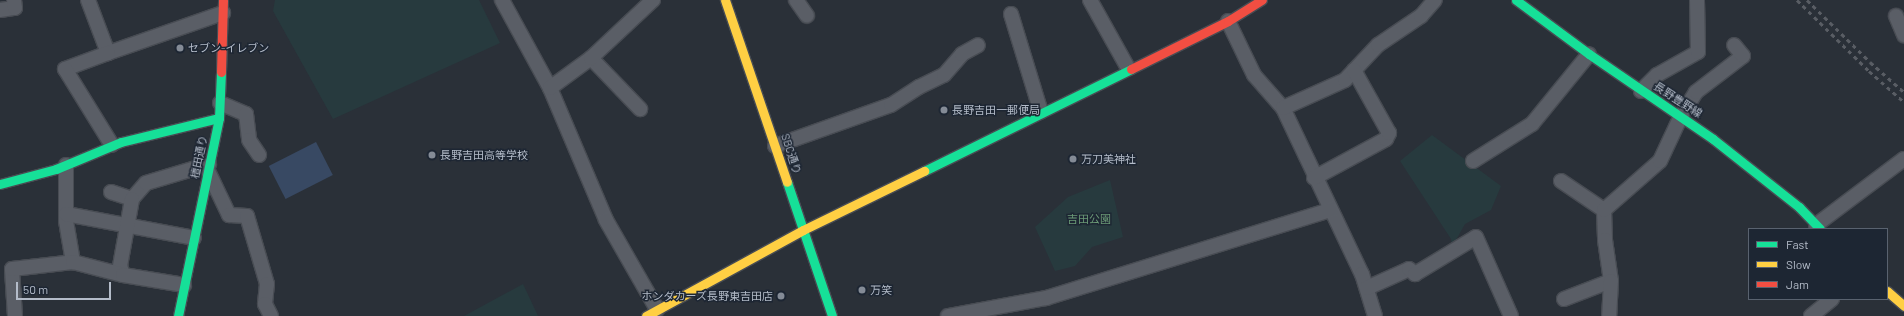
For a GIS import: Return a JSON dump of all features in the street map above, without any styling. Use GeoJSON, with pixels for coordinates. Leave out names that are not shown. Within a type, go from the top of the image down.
{"type":"FeatureCollection","features":[{"type":"Feature","properties":{"kind":"street"},"geometry":{"type":"LineString","coordinates":[[0,10],[15,8],[14,0]]}},
{"type":"Feature","properties":{"kind":"street"},"geometry":{"type":"LineString","coordinates":[[88,0],[108,53]]}},
{"type":"Feature","properties":{"kind":"street"},"geometry":{"type":"LineString","coordinates":[[502,0],[550,88],[606,220],[652,313],[803,230],[1020,125],[1041,112],[1128,68],[1228,21],[1262,0]]}},
{"type":"Feature","properties":{"kind":"street"},"geometry":{"type":"LineString","coordinates":[[550,88],[591,58],[653,0]]}},
{"type":"Feature","properties":{"kind":"street","name":"SBC通り"},"geometry":{"type":"LineString","coordinates":[[725,0],[832,316]]}},
{"type":"Feature","properties":{"kind":"street"},"geometry":{"type":"LineString","coordinates":[[796,0],[807,16]]}},
{"type":"Feature","properties":{"kind":"street"},"geometry":{"type":"LineString","coordinates":[[1090,0],[1128,68]]}},
{"type":"Feature","properties":{"kind":"street"},"geometry":{"type":"LineString","coordinates":[[1283,108],[1345,80],[1378,45],[1421,16],[1435,0]]}},
{"type":"Feature","properties":{"kind":"street","name":"長野豊野線"},"geometry":{"type":"LineString","coordinates":[[1516,0],[1589,54],[1681,116],[1799,207],[1818,227]]}},
{"type":"Feature","properties":{"kind":"street"},"geometry":{"type":"LineString","coordinates":[[1642,91],[1657,75],[1698,52],[1697,0]]}},
{"type":"Feature","properties":{"kind":"street"},"geometry":{"type":"LineString","coordinates":[[112,145],[65,69],[223,6]]}},
{"type":"Feature","properties":{"kind":"street","name":"檀田通り"},"geometry":{"type":"LineString","coordinates":[[178,316],[219,118],[223,6]]}},
{"type":"Feature","properties":{"kind":"street"},"geometry":{"type":"LineString","coordinates":[[1011,14],[1041,112]]}},
{"type":"Feature","properties":{"kind":"street"},"geometry":{"type":"LineString","coordinates":[[1896,16],[1904,35]]}},
{"type":"Feature","properties":{"kind":"street"},"geometry":{"type":"LineString","coordinates":[[1228,21],[1254,75],[1283,108],[1314,178],[1331,210],[1367,288],[1374,316]]}},
{"type":"Feature","properties":{"kind":"street"},"geometry":{"type":"LineString","coordinates":[[775,146],[891,105],[919,87],[944,75],[962,54],[978,45]]}},
{"type":"Feature","properties":{"kind":"street"},"geometry":{"type":"LineString","coordinates":[[1604,210],[1660,161],[1681,116],[1696,92],[1743,56],[1734,45]]}},
{"type":"Feature","properties":{"kind":"street"},"geometry":{"type":"LineString","coordinates":[[1473,161],[1532,124],[1589,54]]}},
{"type":"Feature","properties":{"kind":"street"},"geometry":{"type":"LineString","coordinates":[[591,58],[640,108]]}},
{"type":"Feature","properties":{"kind":"street"},"geometry":{"type":"LineString","coordinates":[[1314,178],[1386,139],[1389,133],[1354,70]]}},
{"type":"Feature","properties":{"kind":"street"},"geometry":{"type":"LineString","coordinates":[[220,103],[246,114],[249,140],[259,155]]}},
{"type":"Feature","properties":{"kind":"street"},"geometry":{"type":"LineString","coordinates":[[0,184],[66,165],[112,145],[219,118]]}},
{"type":"Feature","properties":{"kind":"street"},"geometry":{"type":"LineString","coordinates":[[1818,227],[1904,159]]}},
{"type":"Feature","properties":{"kind":"street"},"geometry":{"type":"LineString","coordinates":[[66,165],[66,214],[73,262]]}},
{"type":"Feature","properties":{"kind":"street"},"geometry":{"type":"LineString","coordinates":[[123,275],[120,266],[132,199],[146,183],[209,167],[229,215],[247,216],[267,284],[265,304],[271,316]]}},
{"type":"Feature","properties":{"kind":"street"},"geometry":{"type":"LineString","coordinates":[[1561,181],[1604,210]]}},
{"type":"Feature","properties":{"kind":"street"},"geometry":{"type":"LineString","coordinates":[[111,192],[132,199]]}},
{"type":"Feature","properties":{"kind":"street"},"geometry":{"type":"LineString","coordinates":[[952,315],[1046,298],[1331,210]]}},
{"type":"Feature","properties":{"kind":"street"},"geometry":{"type":"LineString","coordinates":[[1604,210],[1605,240],[1611,281],[1608,316]]}},
{"type":"Feature","properties":{"kind":"street"},"geometry":{"type":"LineString","coordinates":[[66,214],[194,238]]}},
{"type":"Feature","properties":{"kind":"street"},"geometry":{"type":"LineString","coordinates":[[1367,288],[1409,269],[1415,274],[1476,237],[1512,316]]}},
{"type":"Feature","properties":{"kind":"street"},"geometry":{"type":"LineString","coordinates":[[15,316],[12,269],[73,262],[123,275],[184,285]]}},
{"type":"Feature","properties":{"kind":"street"},"geometry":{"type":"LineString","coordinates":[[1564,299],[1611,281]]}},
{"type":"Feature","properties":{"kind":"street"},"geometry":{"type":"LineString","coordinates":[[1888,292],[1904,306]]}},
{"type":"Feature","properties":{"kind":"street"},"geometry":{"type":"LineString","coordinates":[[1811,316],[1831,300]]}},
{"type":"Feature","properties":{"kind":"green space"},"geometry":{"type":"Polygon","coordinates":[[[275,0],[479,0],[500,43],[333,119],[273,11],[275,0]]]}},
{"type":"Feature","properties":{"kind":"green space"},"geometry":{"type":"Polygon","coordinates":[[[1432,135],[1501,186],[1491,210],[1465,224],[1452,247],[1451,239],[1400,161],[1432,135]]]}},
{"type":"Feature","properties":{"kind":"green space","name":"吉田公園"},"geometry":{"type":"Polygon","coordinates":[[[1110,180],[1123,237],[1092,247],[1075,266],[1055,271],[1035,227],[1068,197],[1110,180]]]}},
{"type":"Feature","properties":{"kind":"green space"},"geometry":{"type":"Polygon","coordinates":[[[523,284],[538,316],[464,316],[523,284]]]}},
{"type":"Feature","properties":{"kind":"water"},"geometry":{"type":"Polygon","coordinates":[[[316,142],[333,175],[286,199],[269,166],[316,142]]]}},
{"type":"Feature","properties":{"kind":"railway"},"geometry":{"type":"LineString","coordinates":[[1797,0],[1869,71],[1904,102]]}},
{"type":"Feature","properties":{"kind":"railway"},"geometry":{"type":"LineString","coordinates":[[1807,0],[1870,62],[1904,92]]}},
{"type":"Feature","properties":{"kind":"traffic: fast"},"geometry":{"type":"LineString","coordinates":[[1516,0],[1589,54],[1713,139],[1799,207],[1819,228]]}},
{"type":"Feature","properties":{"kind":"traffic: fast"},"geometry":{"type":"LineString","coordinates":[[924,171],[1131,69]]}},
{"type":"Feature","properties":{"kind":"traffic: fast"},"geometry":{"type":"LineString","coordinates":[[178,316],[219,118],[221,72]]}},
{"type":"Feature","properties":{"kind":"traffic: fast"},"geometry":{"type":"LineString","coordinates":[[0,184],[56,169],[121,142],[219,118]]}},
{"type":"Feature","properties":{"kind":"traffic: fast"},"geometry":{"type":"LineString","coordinates":[[787,182],[832,316]]}},
{"type":"Feature","properties":{"kind":"traffic: slow"},"geometry":{"type":"LineString","coordinates":[[725,0],[787,182]]}},
{"type":"Feature","properties":{"kind":"traffic: slow"},"geometry":{"type":"LineString","coordinates":[[646,316],[803,230],[924,171]]}},
{"type":"Feature","properties":{"kind":"traffic: slow"},"geometry":{"type":"LineString","coordinates":[[1888,292],[1904,306]]}},
{"type":"Feature","properties":{"kind":"traffic: jam"},"geometry":{"type":"LineString","coordinates":[[221,72],[223,0]]}},
{"type":"Feature","properties":{"kind":"traffic: jam"},"geometry":{"type":"LineString","coordinates":[[1131,69],[1228,21],[1262,0]]}},
{"type":"Feature","properties":{"kind":"place","name":"セブン-イレブン"},"geometry":{"type":"Point","coordinates":[180,48]}},
{"type":"Feature","properties":{"kind":"place","name":"長野吉田一郵便局"},"geometry":{"type":"Point","coordinates":[944,110]}},
{"type":"Feature","properties":{"kind":"place","name":"長野吉田高等学校"},"geometry":{"type":"Point","coordinates":[432,155]}},
{"type":"Feature","properties":{"kind":"place","name":"万刀美神社"},"geometry":{"type":"Point","coordinates":[1073,159]}},
{"type":"Feature","properties":{"kind":"place","name":"万笑"},"geometry":{"type":"Point","coordinates":[862,290]}},
{"type":"Feature","properties":{"kind":"place","name":"ホンダカーズ長野東吉田店"},"geometry":{"type":"Point","coordinates":[781,296]}}]}
